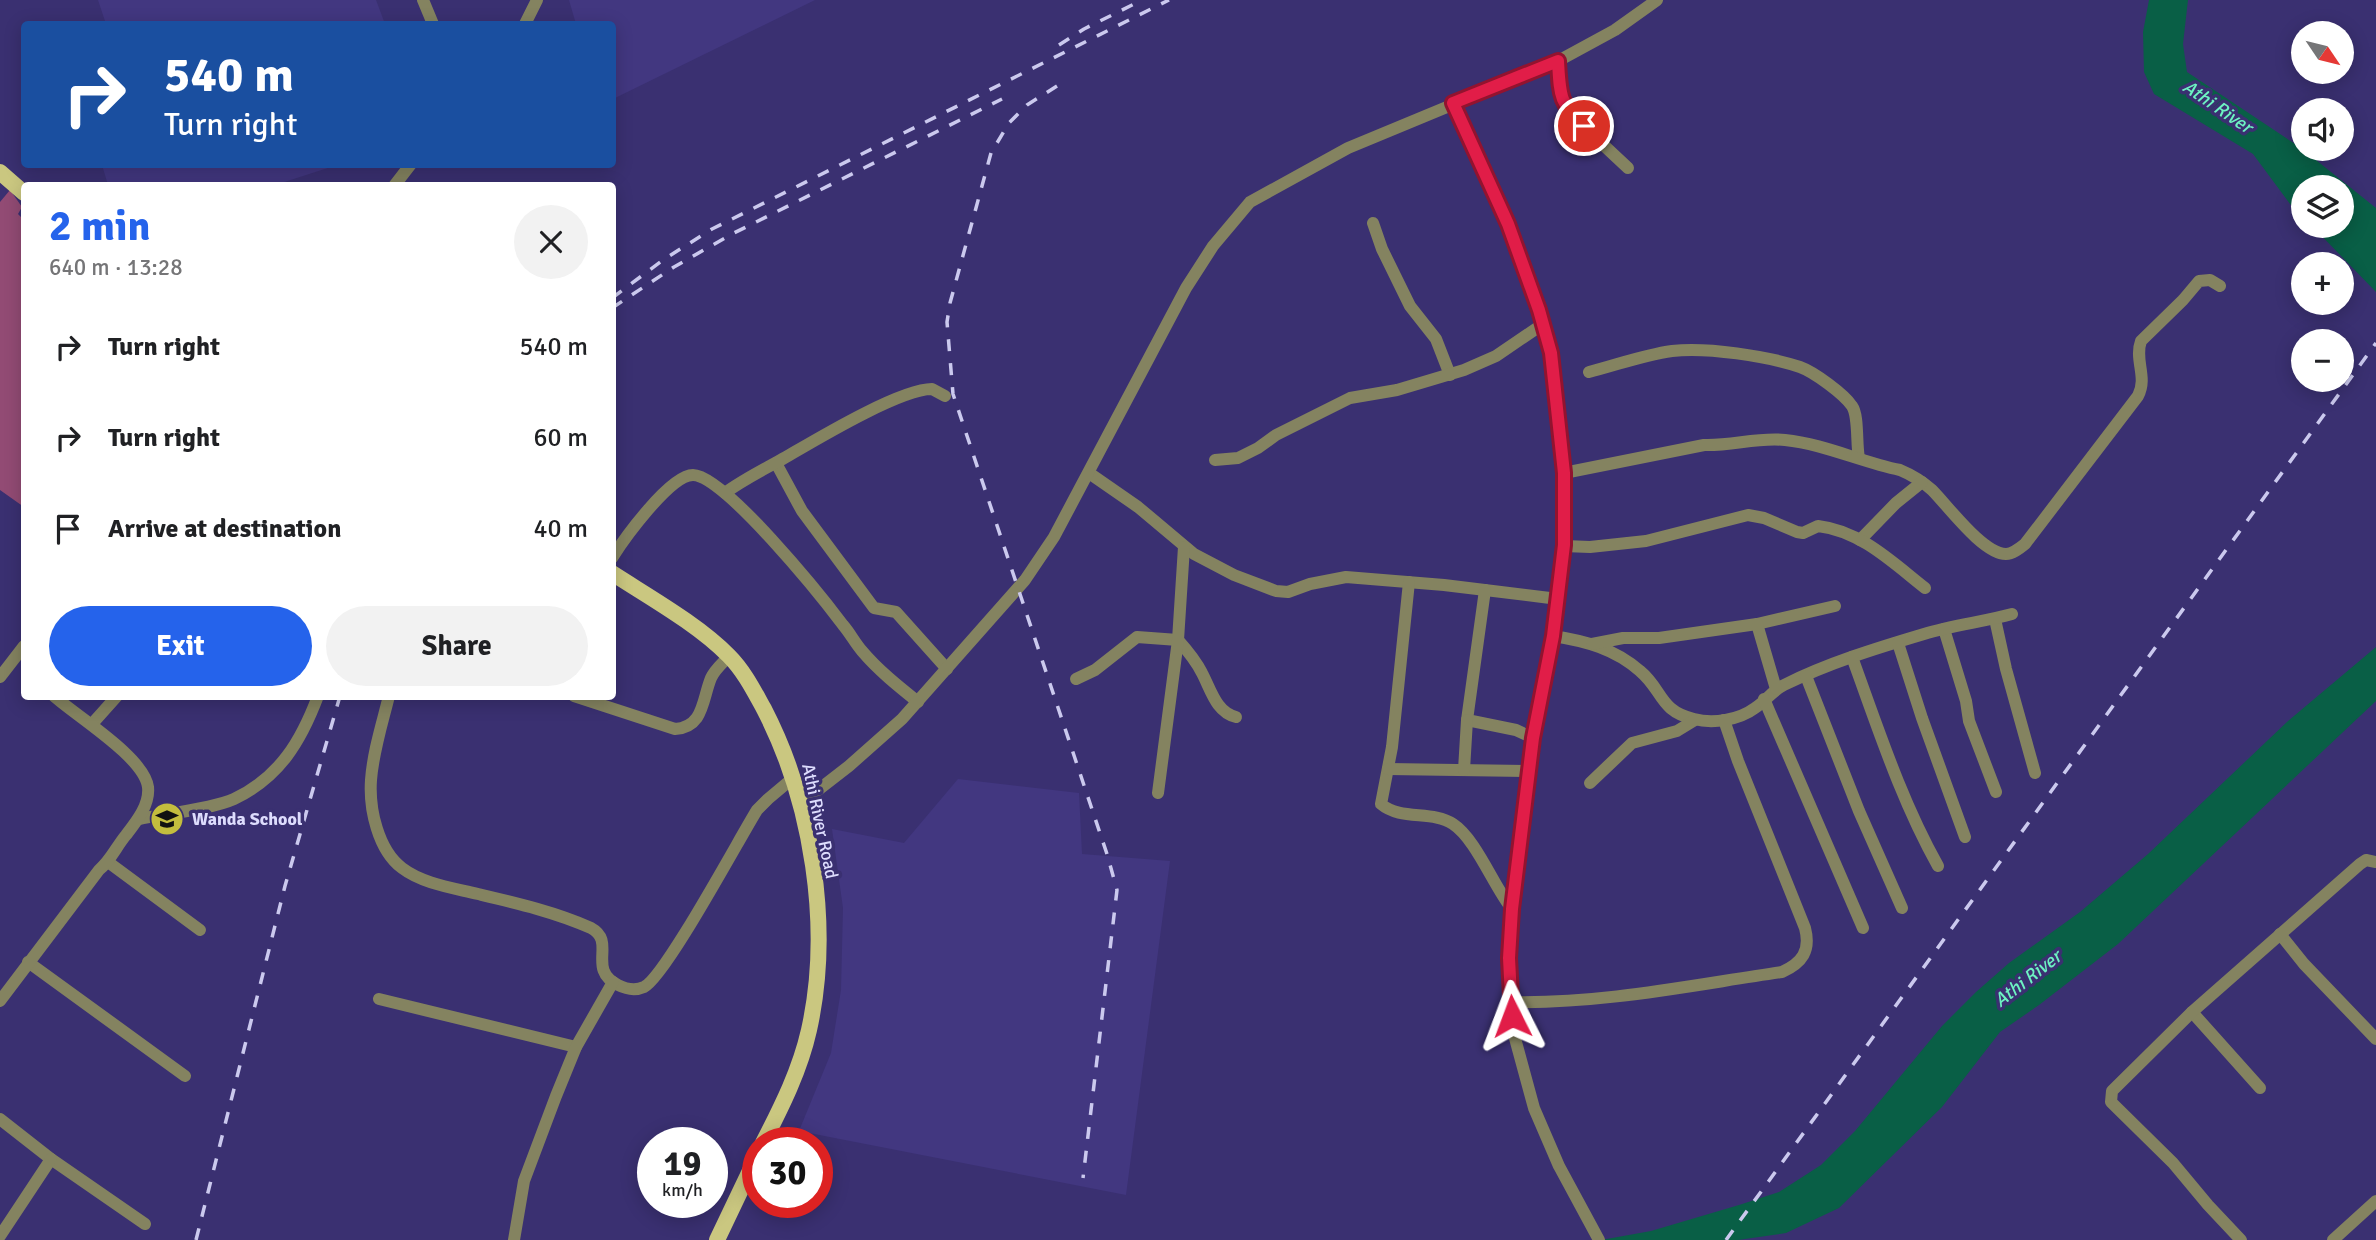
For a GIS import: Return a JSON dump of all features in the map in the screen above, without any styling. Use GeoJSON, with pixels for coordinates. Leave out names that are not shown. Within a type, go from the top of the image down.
{"type":"FeatureCollection","features":[{"type":"Feature","properties":{"kind":"main road"},"geometry":{"type":"LineString","coordinates":[[0,173],[21,190]]}},
{"type":"Feature","properties":{"kind":"main road","name":"Athi River Road"},"geometry":{"type":"LineString","coordinates":[[616,576],[693,627],[729,656],[751,685],[767,715],[793,778],[811,858],[817,904],[818,975],[809,1029],[799,1066],[770,1127]]}},
{"type":"Feature","properties":{"kind":"main road"},"geometry":{"type":"LineString","coordinates":[[718,1240],[742,1188]]}},
{"type":"Feature","properties":{"kind":"street"},"geometry":{"type":"LineString","coordinates":[[423,0],[432,21]]}},
{"type":"Feature","properties":{"kind":"street"},"geometry":{"type":"LineString","coordinates":[[526,21],[537,0]]}},
{"type":"Feature","properties":{"kind":"street"},"geometry":{"type":"LineString","coordinates":[[800,804],[849,766],[918,702],[1025,580],[1054,537],[1186,288],[1213,246],[1250,202],[1348,148],[1558,61],[1615,30],[1657,0]]}},
{"type":"Feature","properties":{"kind":"street"},"geometry":{"type":"LineString","coordinates":[[1558,61],[1559,88],[1565,109],[1628,168]]}},
{"type":"Feature","properties":{"kind":"street"},"geometry":{"type":"LineString","coordinates":[[1453,103],[1508,224],[1551,353],[1564,473],[1564,545],[1553,636],[1533,738],[1512,909],[1509,958],[1511,1002],[1513,1031],[1534,1108],[1559,1166],[1599,1240]]}},
{"type":"Feature","properties":{"kind":"street"},"geometry":{"type":"LineString","coordinates":[[397,182],[408,168]]}},
{"type":"Feature","properties":{"kind":"street"},"geometry":{"type":"LineString","coordinates":[[1373,223],[1382,249],[1410,306],[1436,339],[1450,374]]}},
{"type":"Feature","properties":{"kind":"street"},"geometry":{"type":"LineString","coordinates":[[1564,473],[1704,445],[1752,440],[1803,443],[1900,470],[1922,482],[1986,545],[2006,554],[2025,544],[2138,396],[2143,382],[2138,350],[2141,341],[2199,281],[2210,280],[2220,286]]}},
{"type":"Feature","properties":{"kind":"street"},"geometry":{"type":"LineString","coordinates":[[1215,460],[1238,458],[1258,449],[1276,435],[1350,398],[1397,390],[1496,356],[1543,324]]}},
{"type":"Feature","properties":{"kind":"street"},"geometry":{"type":"LineString","coordinates":[[1589,372],[1643,356],[1697,350],[1748,356],[1800,368],[1811,373],[1851,404],[1855,412],[1855,440],[1859,458]]}},
{"type":"Feature","properties":{"kind":"street"},"geometry":{"type":"LineString","coordinates":[[725,493],[748,476],[832,431],[912,393],[932,389],[946,396]]}},
{"type":"Feature","properties":{"kind":"street"},"geometry":{"type":"LineString","coordinates":[[776,463],[802,511],[874,608],[896,611],[947,669]]}},
{"type":"Feature","properties":{"kind":"street"},"geometry":{"type":"LineString","coordinates":[[1089,473],[1143,511],[1184,547],[1234,575],[1283,593],[1325,580],[1346,577],[1558,599]]}},
{"type":"Feature","properties":{"kind":"street"},"geometry":{"type":"LineString","coordinates":[[616,553],[675,482],[683,477],[700,476],[725,493],[754,520],[829,607],[860,650],[918,702]]}},
{"type":"Feature","properties":{"kind":"street"},"geometry":{"type":"LineString","coordinates":[[1860,540],[1896,503],[1922,482]]}},
{"type":"Feature","properties":{"kind":"street"},"geometry":{"type":"LineString","coordinates":[[1564,545],[1590,547],[1646,541],[1748,515],[1764,518],[1797,532],[1803,533],[1818,526],[1860,540],[1925,588]]}},
{"type":"Feature","properties":{"kind":"street"},"geometry":{"type":"LineString","coordinates":[[1158,793],[1178,640],[1184,547]]}},
{"type":"Feature","properties":{"kind":"street"},"geometry":{"type":"LineString","coordinates":[[1409,582],[1388,769],[1381,804],[1393,811],[1454,825],[1473,848],[1512,909]]}},
{"type":"Feature","properties":{"kind":"street"},"geometry":{"type":"LineString","coordinates":[[1464,770],[1467,720],[1485,590]]}},
{"type":"Feature","properties":{"kind":"street"},"geometry":{"type":"LineString","coordinates":[[1591,644],[1623,638],[1659,638],[1757,624],[1835,606]]}},
{"type":"Feature","properties":{"kind":"street"},"geometry":{"type":"LineString","coordinates":[[1553,636],[1591,644],[1626,660],[1642,672],[1668,707],[1676,713],[1695,720],[1724,720],[1748,713],[1776,689],[1852,657],[1944,629],[2012,614]]}},
{"type":"Feature","properties":{"kind":"street"},"geometry":{"type":"LineString","coordinates":[[1995,619],[2035,773]]}},
{"type":"Feature","properties":{"kind":"street"},"geometry":{"type":"LineString","coordinates":[[1757,624],[1776,689]]}},
{"type":"Feature","properties":{"kind":"street"},"geometry":{"type":"LineString","coordinates":[[1944,629],[1966,701],[1969,721],[1996,792]]}},
{"type":"Feature","properties":{"kind":"street"},"geometry":{"type":"LineString","coordinates":[[1076,679],[1095,670],[1137,637],[1178,640],[1202,672],[1226,715],[1236,718]]}},
{"type":"Feature","properties":{"kind":"street"},"geometry":{"type":"LineString","coordinates":[[1898,643],[1965,837]]}},
{"type":"Feature","properties":{"kind":"street"},"geometry":{"type":"LineString","coordinates":[[0,677],[21,650]]}},
{"type":"Feature","properties":{"kind":"street"},"geometry":{"type":"LineString","coordinates":[[585,700],[675,729],[685,728],[698,718],[711,678],[729,656]]}},
{"type":"Feature","properties":{"kind":"street"},"geometry":{"type":"LineString","coordinates":[[1852,657],[1902,792],[1938,866]]}},
{"type":"Feature","properties":{"kind":"street"},"geometry":{"type":"LineString","coordinates":[[13,660],[21,667]]}},
{"type":"Feature","properties":{"kind":"street"},"geometry":{"type":"LineString","coordinates":[[1806,676],[1863,822],[1902,908]]}},
{"type":"Feature","properties":{"kind":"street"},"geometry":{"type":"LineString","coordinates":[[1764,699],[1863,928]]}},
{"type":"Feature","properties":{"kind":"street"},"geometry":{"type":"LineString","coordinates":[[0,1001],[99,870],[108,862],[138,819],[147,798],[148,785],[131,760],[92,724],[59,700]]}},
{"type":"Feature","properties":{"kind":"street"},"geometry":{"type":"LineString","coordinates":[[92,724],[113,700]]}},
{"type":"Feature","properties":{"kind":"street"},"geometry":{"type":"LineString","coordinates":[[138,819],[233,800],[248,790],[279,767],[298,743],[316,700]]}},
{"type":"Feature","properties":{"kind":"street"},"geometry":{"type":"LineString","coordinates":[[388,700],[374,762],[371,795],[380,835],[395,861],[416,876],[524,905],[581,923],[597,931],[603,944],[603,973],[613,982],[630,989],[645,986],[650,982],[668,958],[757,810],[793,778]]}},
{"type":"Feature","properties":{"kind":"street"},"geometry":{"type":"LineString","coordinates":[[1467,720],[1516,730],[1533,738]]}},
{"type":"Feature","properties":{"kind":"street"},"geometry":{"type":"LineString","coordinates":[[1590,783],[1632,743],[1677,731],[1695,720]]}},
{"type":"Feature","properties":{"kind":"street"},"geometry":{"type":"LineString","coordinates":[[1511,1002],[1563,1003],[1742,978],[1782,972],[1802,959],[1808,943],[1805,928],[1724,720]]}},
{"type":"Feature","properties":{"kind":"street"},"geometry":{"type":"LineString","coordinates":[[1388,769],[1529,771]]}},
{"type":"Feature","properties":{"kind":"street"},"geometry":{"type":"LineString","coordinates":[[2241,1240],[2173,1163],[2111,1102],[2110,1097],[2117,1084],[2192,1012],[2280,934],[2360,864],[2366,860],[2376,862]]}},
{"type":"Feature","properties":{"kind":"street"},"geometry":{"type":"LineString","coordinates":[[108,862],[200,930]]}},
{"type":"Feature","properties":{"kind":"street"},"geometry":{"type":"LineString","coordinates":[[2280,934],[2304,964],[2376,1039]]}},
{"type":"Feature","properties":{"kind":"street"},"geometry":{"type":"LineString","coordinates":[[29,962],[185,1076]]}},
{"type":"Feature","properties":{"kind":"street"},"geometry":{"type":"LineString","coordinates":[[514,1240],[524,1181],[576,1047],[613,982]]}},
{"type":"Feature","properties":{"kind":"street"},"geometry":{"type":"LineString","coordinates":[[379,999],[576,1047]]}},
{"type":"Feature","properties":{"kind":"street"},"geometry":{"type":"LineString","coordinates":[[2192,1012],[2260,1088]]}},
{"type":"Feature","properties":{"kind":"street"},"geometry":{"type":"LineString","coordinates":[[0,1119],[51,1159],[145,1224]]}},
{"type":"Feature","properties":{"kind":"street"},"geometry":{"type":"LineString","coordinates":[[0,1236],[51,1159]]}},
{"type":"Feature","properties":{"kind":"street"},"geometry":{"type":"LineString","coordinates":[[2333,1240],[2376,1201]]}},
{"type":"Feature","properties":{"kind":"shaded area"},"geometry":{"type":"Polygon","coordinates":[[[98,0],[376,0],[384,21],[105,21],[98,0]]]}},
{"type":"Feature","properties":{"kind":"shaded area"},"geometry":{"type":"Polygon","coordinates":[[[569,0],[815,0],[616,98],[616,21],[575,21],[569,0]]]}},
{"type":"Feature","properties":{"kind":"shaded area"},"geometry":{"type":"Polygon","coordinates":[[[103,168],[328,168],[284,182],[107,182],[103,168]]]}},
{"type":"Feature","properties":{"kind":"shaded area"},"geometry":{"type":"Polygon","coordinates":[[[10,190],[21,206],[18,214],[21,217],[21,505],[0,490],[0,202],[10,190]]]}},
{"type":"Feature","properties":{"kind":"shaded area"},"geometry":{"type":"Polygon","coordinates":[[[958,779],[1079,793],[1082,854],[1170,861],[1126,1195],[833,1138],[833,1127],[801,1127],[831,1053],[841,990],[843,908],[832,829],[904,843],[958,779]]]}},
{"type":"Feature","properties":{"kind":"water","name":"Athi River"},"geometry":{"type":"Polygon","coordinates":[[[2149,0],[2188,0],[2183,44],[2187,72],[2291,141],[2291,161],[2317,161],[2335,175],[2291,175],[2291,205],[2253,154],[2154,94],[2144,72],[2143,32],[2149,0]]]}},
{"type":"Feature","properties":{"kind":"water"},"geometry":{"type":"Polygon","coordinates":[[[2354,190],[2376,208],[2376,292],[2354,269],[2354,252],[2337,252],[2324,238],[2354,238],[2354,190]]]}},
{"type":"Feature","properties":{"kind":"water","name":"Athi River"},"geometry":{"type":"Polygon","coordinates":[[[2376,647],[2376,701],[2118,944],[2000,1032],[1942,1107],[1839,1208],[1786,1233],[1738,1240],[1601,1240],[1651,1231],[1779,1192],[1821,1165],[1855,1131],[1942,1026],[1976,992],[2009,963],[2080,912],[2148,854],[2288,721],[2376,647]]]}},
{"type":"Feature","properties":{"kind":"railway"},"geometry":{"type":"LineString","coordinates":[[1059,45],[1084,29],[1142,0]]}},
{"type":"Feature","properties":{"kind":"railway"},"geometry":{"type":"LineString","coordinates":[[616,295],[663,260],[712,229],[1169,0]]}},
{"type":"Feature","properties":{"kind":"railway"},"geometry":{"type":"LineString","coordinates":[[1057,86],[1027,105],[1009,123],[991,153],[947,322],[953,394],[1117,890],[1083,1178]]}},
{"type":"Feature","properties":{"kind":"railway"},"geometry":{"type":"LineString","coordinates":[[616,305],[674,267],[732,234],[1002,99]]}},
{"type":"Feature","properties":{"kind":"railway"},"geometry":{"type":"LineString","coordinates":[[1726,1240],[2376,343]]}},
{"type":"Feature","properties":{"kind":"railway"},"geometry":{"type":"LineString","coordinates":[[196,1240],[285,886],[339,700]]}},
{"type":"Feature","properties":{"kind":"place","name":"Wanda School"},"geometry":{"type":"Point","coordinates":[167,819]}},
{"type":"Feature","properties":{"kind":"route"},"geometry":{"type":"LineString","coordinates":[[1512,1016],[1509,958],[1512,909],[1533,738],[1553,636],[1564,545],[1564,473],[1551,353],[1539,310],[1508,224],[1453,103],[1558,61],[1559,88],[1565,109],[1584,126]]}}]}
